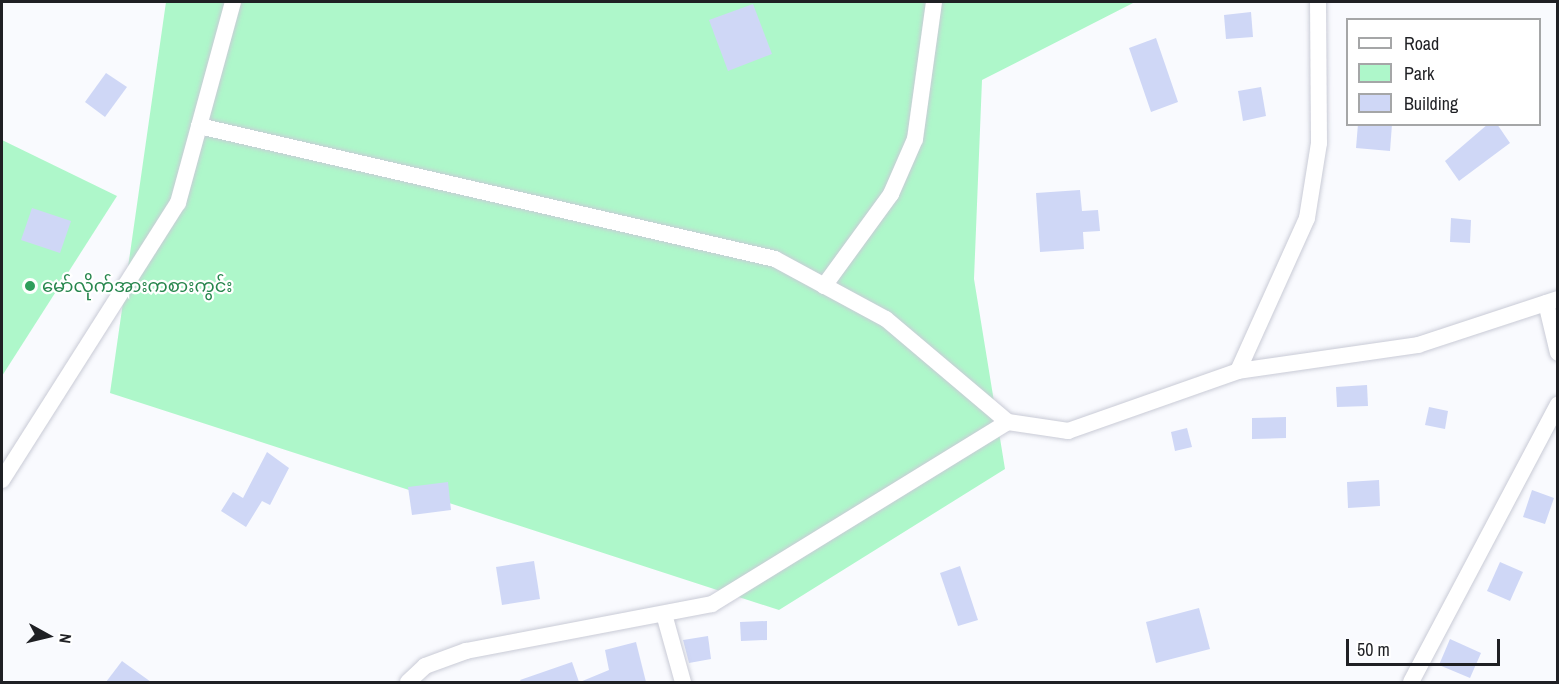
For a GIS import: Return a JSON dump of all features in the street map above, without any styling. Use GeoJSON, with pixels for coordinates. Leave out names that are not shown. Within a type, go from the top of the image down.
{"type":"FeatureCollection","features":[{"type":"Feature","properties":{"kind":"street"},"geometry":{"type":"LineString","coordinates":[[2,480],[155,246],[178,203],[233,2]]}},
{"type":"Feature","properties":{"kind":"street"},"geometry":{"type":"LineString","coordinates":[[824,286],[891,194],[915,139],[934,2]]}},
{"type":"Feature","properties":{"kind":"street"},"geometry":{"type":"LineString","coordinates":[[1238,371],[1307,218],[1319,143],[1318,2]]}},
{"type":"Feature","properties":{"kind":"street"},"geometry":{"type":"LineString","coordinates":[[199,126],[774,260],[886,320],[1008,422],[1068,431],[1238,371],[1418,345],[1552,301],[1557,353]]}},
{"type":"Feature","properties":{"kind":"street"},"geometry":{"type":"LineString","coordinates":[[1411,682],[1557,404]]}},
{"type":"Feature","properties":{"kind":"street"},"geometry":{"type":"LineString","coordinates":[[408,682],[425,666],[466,651],[712,604],[1008,422]]}},
{"type":"Feature","properties":{"kind":"street"},"geometry":{"type":"LineString","coordinates":[[664,614],[683,682]]}},
{"type":"Feature","properties":{"kind":"green space"},"geometry":{"type":"Polygon","coordinates":[[[166,2],[1135,2],[982,80],[974,279],[1005,469],[779,610],[110,393],[166,2]]]}},
{"type":"Feature","properties":{"kind":"green space","name":"မော်လိုက်အားကစားကွင်း"},"geometry":{"type":"Polygon","coordinates":[[[2,140],[117,196],[2,376],[2,140]]]}},
{"type":"Feature","properties":{"kind":"building"},"geometry":{"type":"Polygon","coordinates":[[[753,4],[772,54],[728,71],[709,20],[753,4]]]}},
{"type":"Feature","properties":{"kind":"building"},"geometry":{"type":"Polygon","coordinates":[[[1251,12],[1253,37],[1226,39],[1224,15],[1251,12]]]}},
{"type":"Feature","properties":{"kind":"building"},"geometry":{"type":"Polygon","coordinates":[[[1156,38],[1178,102],[1151,112],[1129,48],[1156,38]]]}},
{"type":"Feature","properties":{"kind":"building"},"geometry":{"type":"Polygon","coordinates":[[[106,73],[127,87],[105,117],[85,102],[106,73]]]}},
{"type":"Feature","properties":{"kind":"building"},"geometry":{"type":"Polygon","coordinates":[[[1261,87],[1266,116],[1243,121],[1238,91],[1261,87]]]}},
{"type":"Feature","properties":{"kind":"building"},"geometry":{"type":"Polygon","coordinates":[[[1358,126],[1392,126],[1390,151],[1356,148],[1358,126]]]}},
{"type":"Feature","properties":{"kind":"building"},"geometry":{"type":"Polygon","coordinates":[[[1486,126],[1498,126],[1510,143],[1459,181],[1445,161],[1486,126]]]}},
{"type":"Feature","properties":{"kind":"building"},"geometry":{"type":"Polygon","coordinates":[[[1080,190],[1082,211],[1098,210],[1100,231],[1083,232],[1084,249],[1040,252],[1036,193],[1080,190]]]}},
{"type":"Feature","properties":{"kind":"building"},"geometry":{"type":"Polygon","coordinates":[[[32,208],[71,221],[60,253],[21,240],[32,208]]]}},
{"type":"Feature","properties":{"kind":"building"},"geometry":{"type":"Polygon","coordinates":[[[1451,218],[1471,220],[1470,243],[1450,242],[1451,218]]]}},
{"type":"Feature","properties":{"kind":"building"},"geometry":{"type":"Polygon","coordinates":[[[1367,385],[1368,406],[1337,407],[1336,387],[1367,385]]]}},
{"type":"Feature","properties":{"kind":"building"},"geometry":{"type":"Polygon","coordinates":[[[1429,407],[1448,411],[1445,429],[1425,425],[1429,407]]]}},
{"type":"Feature","properties":{"kind":"building"},"geometry":{"type":"Polygon","coordinates":[[[1286,417],[1286,438],[1252,439],[1252,418],[1286,417]]]}},
{"type":"Feature","properties":{"kind":"building"},"geometry":{"type":"Polygon","coordinates":[[[1187,428],[1192,447],[1175,451],[1171,432],[1187,428]]]}},
{"type":"Feature","properties":{"kind":"building"},"geometry":{"type":"Polygon","coordinates":[[[267,452],[289,468],[270,505],[262,501],[246,527],[221,511],[233,492],[243,498],[267,452]]]}},
{"type":"Feature","properties":{"kind":"building"},"geometry":{"type":"Polygon","coordinates":[[[1379,480],[1380,506],[1348,508],[1347,482],[1379,480]]]}},
{"type":"Feature","properties":{"kind":"building"},"geometry":{"type":"Polygon","coordinates":[[[448,482],[451,510],[412,515],[408,487],[448,482]]]}},
{"type":"Feature","properties":{"kind":"building"},"geometry":{"type":"Polygon","coordinates":[[[1532,490],[1554,498],[1545,524],[1523,517],[1532,490]]]}},
{"type":"Feature","properties":{"kind":"building"},"geometry":{"type":"Polygon","coordinates":[[[534,561],[540,599],[502,605],[496,567],[534,561]]]}},
{"type":"Feature","properties":{"kind":"building"},"geometry":{"type":"Polygon","coordinates":[[[1500,562],[1523,572],[1510,601],[1487,591],[1500,562]]]}},
{"type":"Feature","properties":{"kind":"building"},"geometry":{"type":"Polygon","coordinates":[[[960,566],[978,620],[958,626],[940,573],[960,566]]]}},
{"type":"Feature","properties":{"kind":"building"},"geometry":{"type":"Polygon","coordinates":[[[1199,608],[1210,649],[1156,663],[1146,622],[1199,608]]]}},
{"type":"Feature","properties":{"kind":"building"},"geometry":{"type":"Polygon","coordinates":[[[767,621],[767,640],[741,641],[740,622],[767,621]]]}},
{"type":"Feature","properties":{"kind":"building"},"geometry":{"type":"Polygon","coordinates":[[[708,636],[711,659],[689,663],[683,640],[708,636]]]}},
{"type":"Feature","properties":{"kind":"building"},"geometry":{"type":"Polygon","coordinates":[[[1450,639],[1481,653],[1470,678],[1439,665],[1450,639]]]}},
{"type":"Feature","properties":{"kind":"building"},"geometry":{"type":"Polygon","coordinates":[[[636,642],[646,682],[580,682],[609,670],[605,650],[636,642]]]}},
{"type":"Feature","properties":{"kind":"building"},"geometry":{"type":"Polygon","coordinates":[[[122,661],[151,682],[106,682],[122,661]]]}},
{"type":"Feature","properties":{"kind":"building"},"geometry":{"type":"Polygon","coordinates":[[[572,662],[579,682],[521,682],[520,680],[572,662]]]}},
{"type":"Feature","properties":{"kind":"place","name":"မော်လိုက်အားကစားကွင်း"},"geometry":{"type":"Point","coordinates":[30,286]}}]}
